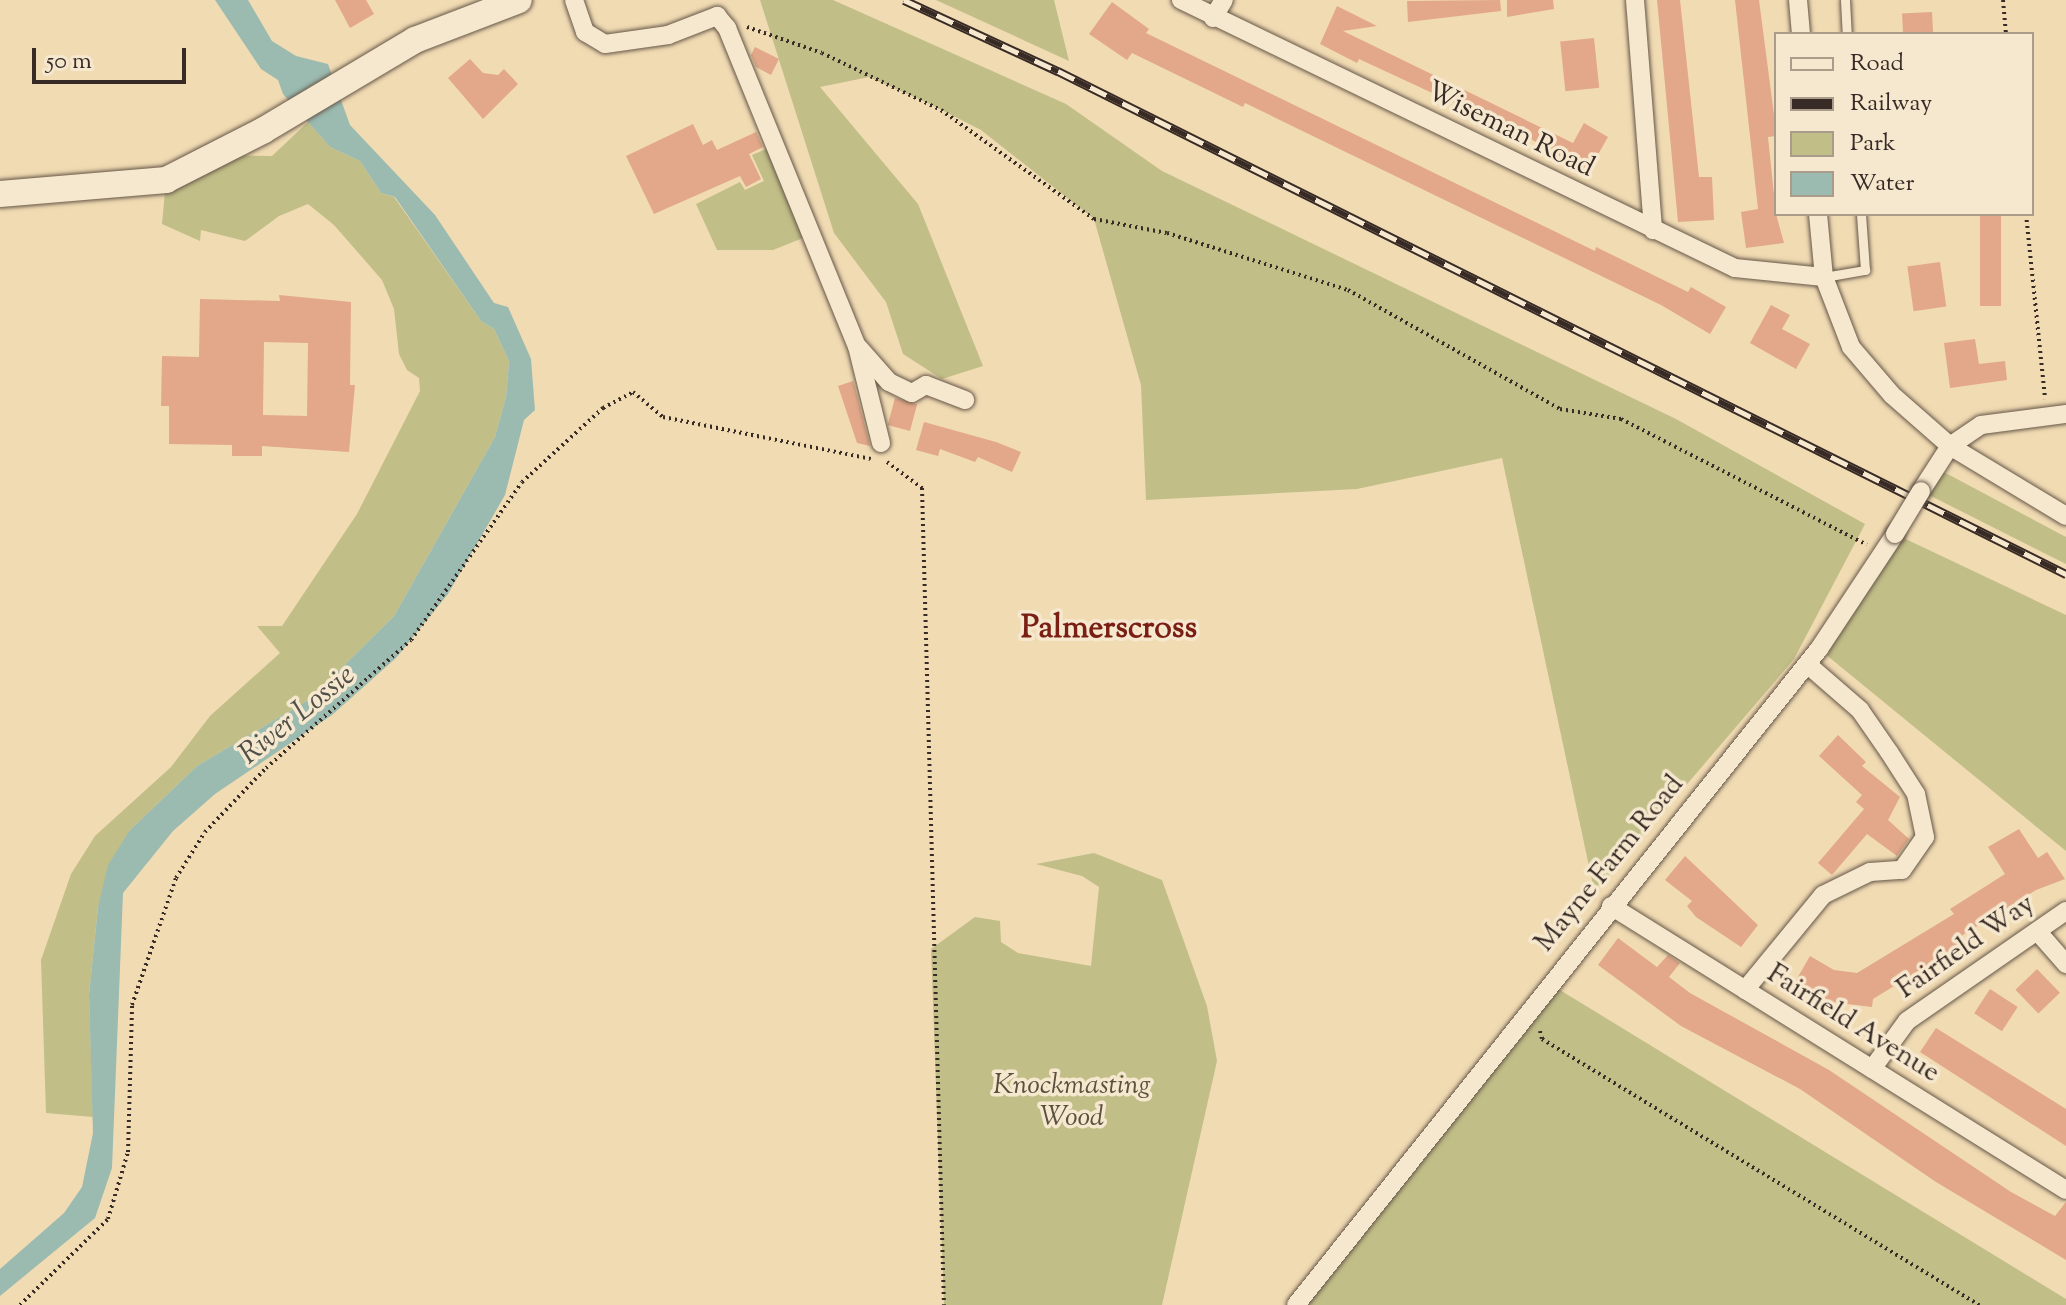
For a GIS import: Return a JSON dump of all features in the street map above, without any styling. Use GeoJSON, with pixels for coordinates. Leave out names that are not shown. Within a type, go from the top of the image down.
{"type":"FeatureCollection","features":[{"type":"Feature","properties":{"kind":"main road"},"geometry":{"type":"LineString","coordinates":[[0,194],[166,180],[264,130],[370,65],[467,16],[519,0]]}},
{"type":"Feature","properties":{"kind":"street"},"geometry":{"type":"LineString","coordinates":[[574,0],[585,32],[605,44],[668,35],[717,16],[750,79],[857,346],[881,443]]}},
{"type":"Feature","properties":{"kind":"street","name":"Wiseman Road"},"geometry":{"type":"LineString","coordinates":[[1181,0],[1735,268],[1824,277]]}},
{"type":"Feature","properties":{"kind":"street"},"geometry":{"type":"LineString","coordinates":[[1213,18],[1224,0]]}},
{"type":"Feature","properties":{"kind":"street"},"geometry":{"type":"LineString","coordinates":[[1635,0],[1653,230]]}},
{"type":"Feature","properties":{"kind":"street"},"geometry":{"type":"LineString","coordinates":[[1798,0],[1801,32]]}},
{"type":"Feature","properties":{"kind":"street"},"geometry":{"type":"LineString","coordinates":[[1818,216],[1824,277],[1851,347],[1892,395],[1950,446],[2066,516]]}},
{"type":"Feature","properties":{"kind":"street"},"geometry":{"type":"LineString","coordinates":[[857,346],[889,382],[912,393],[926,385],[965,400]]}},
{"type":"Feature","properties":{"kind":"street"},"geometry":{"type":"LineString","coordinates":[[1950,446],[1981,425],[2047,413],[2066,414]]}},
{"type":"Feature","properties":{"kind":"street","name":"Mayne Farm Road"},"geometry":{"type":"LineString","coordinates":[[1296,1305],[1611,906],[1807,664],[1883,553],[1950,446]]}},
{"type":"Feature","properties":{"kind":"street"},"geometry":{"type":"LineString","coordinates":[[1745,990],[1823,895],[1870,872],[1902,870],[1925,837],[1916,794],[1889,752],[1860,710],[1807,664]]}},
{"type":"Feature","properties":{"kind":"street","name":"Fairfield Avenue"},"geometry":{"type":"LineString","coordinates":[[1611,906],[2066,1190]]}},
{"type":"Feature","properties":{"kind":"street","name":"Fairfield Way"},"geometry":{"type":"LineString","coordinates":[[1872,1069],[1907,1021],[2066,911]]}},
{"type":"Feature","properties":{"kind":"street"},"geometry":{"type":"LineString","coordinates":[[2038,932],[2066,964]]}},
{"type":"Feature","properties":{"kind":"lane"},"geometry":{"type":"LineString","coordinates":[[1845,0],[1847,32]]}},
{"type":"Feature","properties":{"kind":"lane"},"geometry":{"type":"LineString","coordinates":[[1824,277],[1865,270],[1861,216]]}},
{"type":"Feature","properties":{"kind":"path"},"geometry":{"type":"LineString","coordinates":[[2003,0],[2006,32]]}},
{"type":"Feature","properties":{"kind":"path"},"geometry":{"type":"LineString","coordinates":[[717,16],[822,53],[941,110],[1094,219],[1167,233],[1348,290],[1560,409],[1621,419],[1883,553]]}},
{"type":"Feature","properties":{"kind":"path"},"geometry":{"type":"LineString","coordinates":[[2026,216],[2047,413]]}},
{"type":"Feature","properties":{"kind":"path"},"geometry":{"type":"LineString","coordinates":[[20,1305],[108,1219],[128,1152],[132,1005],[176,878],[205,832],[266,768],[411,640],[522,482],[603,408],[633,392],[663,417],[895,464],[922,488],[944,1305]]}},
{"type":"Feature","properties":{"kind":"path"},"geometry":{"type":"LineString","coordinates":[[1533,1005],[1542,1039],[1979,1305]]}},
{"type":"Feature","properties":{"kind":"green space"},"geometry":{"type":"Polygon","coordinates":[[[760,0],[833,0],[1066,104],[1162,171],[1676,419],[1865,524],[1794,659],[1600,886],[1593,885],[1502,458],[1357,489],[1146,500],[1141,385],[1094,219],[981,130],[930,104],[869,77],[820,87],[918,204],[983,366],[942,379],[903,354],[886,302],[834,233],[760,0]]]}},
{"type":"Feature","properties":{"kind":"green space"},"geometry":{"type":"Polygon","coordinates":[[[936,0],[1054,0],[1069,61],[936,0]]]}},
{"type":"Feature","properties":{"kind":"green space"},"geometry":{"type":"Polygon","coordinates":[[[308,122],[330,147],[360,161],[381,193],[394,197],[481,321],[494,329],[509,361],[506,397],[495,437],[394,616],[310,699],[197,766],[130,830],[98,907],[89,995],[93,1117],[46,1113],[41,960],[71,874],[95,836],[171,767],[210,716],[280,653],[257,626],[282,626],[357,514],[420,391],[419,378],[407,370],[399,354],[394,309],[382,280],[334,225],[308,204],[279,216],[245,241],[201,230],[200,241],[162,224],[166,180],[218,155],[272,156],[308,122]]]}},
{"type":"Feature","properties":{"kind":"green space"},"geometry":{"type":"Polygon","coordinates":[[[769,148],[803,238],[773,250],[717,250],[696,204],[740,182],[745,190],[764,181],[752,155],[769,148]]]}},
{"type":"Feature","properties":{"kind":"green space"},"geometry":{"type":"Polygon","coordinates":[[[1940,470],[2066,537],[2066,564],[1925,493],[1940,470]]]}},
{"type":"Feature","properties":{"kind":"green space"},"geometry":{"type":"Polygon","coordinates":[[[1895,534],[2066,615],[2066,851],[1819,649],[1895,534]]]}},
{"type":"Feature","properties":{"kind":"green space","name":"Knockmasting Wood"},"geometry":{"type":"Polygon","coordinates":[[[1094,853],[1162,880],[1207,1006],[1217,1061],[1162,1305],[944,1305],[931,949],[975,917],[1000,921],[1001,942],[1018,953],[1091,966],[1099,887],[1082,876],[1036,864],[1094,853]]]}},
{"type":"Feature","properties":{"kind":"green space"},"geometry":{"type":"Polygon","coordinates":[[[1550,984],[2066,1299],[2066,1305],[1307,1305],[1550,984]]]}},
{"type":"Feature","properties":{"kind":"water","name":"River Lossie"},"geometry":{"type":"Polygon","coordinates":[[[215,0],[248,0],[272,41],[296,56],[328,64],[350,125],[435,215],[494,303],[508,307],[531,359],[535,410],[524,420],[505,495],[448,594],[396,658],[332,715],[215,794],[173,831],[123,893],[112,1168],[95,1218],[0,1296],[0,1269],[64,1213],[82,1187],[93,1133],[89,995],[98,907],[108,865],[130,830],[197,766],[310,699],[394,616],[495,437],[506,397],[509,361],[494,329],[481,321],[395,197],[381,193],[360,161],[330,147],[283,94],[278,80],[261,69],[215,0]]]}},
{"type":"Feature","properties":{"kind":"building"},"geometry":{"type":"Polygon","coordinates":[[[335,0],[366,0],[374,14],[350,28],[335,0]]]}},
{"type":"Feature","properties":{"kind":"building"},"geometry":{"type":"Polygon","coordinates":[[[1500,0],[1501,11],[1408,22],[1407,1],[1500,0]]]}},
{"type":"Feature","properties":{"kind":"building"},"geometry":{"type":"Polygon","coordinates":[[[1507,0],[1553,0],[1554,9],[1507,17],[1507,0]]]}},
{"type":"Feature","properties":{"kind":"building"},"geometry":{"type":"Polygon","coordinates":[[[1657,0],[1680,0],[1699,177],[1712,177],[1714,220],[1678,222],[1657,0]]]}},
{"type":"Feature","properties":{"kind":"building"},"geometry":{"type":"Polygon","coordinates":[[[1735,0],[1759,0],[1774,115],[1774,136],[1768,137],[1774,216],[1784,243],[1746,248],[1741,212],[1758,209],[1735,0]]]}},
{"type":"Feature","properties":{"kind":"building"},"geometry":{"type":"Polygon","coordinates":[[[1112,2],[1149,29],[1146,33],[1595,251],[1596,247],[1688,292],[1691,287],[1726,307],[1710,334],[1661,305],[1245,103],[1243,107],[1132,53],[1127,60],[1089,34],[1112,2]]]}},
{"type":"Feature","properties":{"kind":"building"},"geometry":{"type":"Polygon","coordinates":[[[1337,6],[1377,26],[1343,31],[1573,143],[1584,123],[1608,137],[1588,172],[1529,138],[1359,59],[1357,63],[1320,44],[1337,6]]]}},
{"type":"Feature","properties":{"kind":"building"},"geometry":{"type":"Polygon","coordinates":[[[1932,12],[1933,32],[1903,32],[1902,14],[1932,12]]]}},
{"type":"Feature","properties":{"kind":"building"},"geometry":{"type":"Polygon","coordinates":[[[1594,38],[1599,88],[1565,91],[1560,42],[1594,38]]]}},
{"type":"Feature","properties":{"kind":"building"},"geometry":{"type":"Polygon","coordinates":[[[755,47],[779,59],[771,75],[756,67],[751,55],[755,47]]]}},
{"type":"Feature","properties":{"kind":"building"},"geometry":{"type":"Polygon","coordinates":[[[470,59],[483,73],[498,75],[504,69],[518,84],[483,119],[448,78],[470,59]]]}},
{"type":"Feature","properties":{"kind":"building"},"geometry":{"type":"Polygon","coordinates":[[[693,124],[703,145],[712,140],[717,150],[756,132],[763,147],[749,154],[761,179],[746,187],[740,176],[654,214],[626,156],[693,124]]]}},
{"type":"Feature","properties":{"kind":"building"},"geometry":{"type":"Polygon","coordinates":[[[1980,216],[2001,216],[2001,306],[1980,306],[1980,216]]]}},
{"type":"Feature","properties":{"kind":"building"},"geometry":{"type":"Polygon","coordinates":[[[1940,262],[1946,307],[1914,311],[1907,267],[1940,262]]]}},
{"type":"Feature","properties":{"kind":"building"},"geometry":{"type":"Polygon","coordinates":[[[279,295],[351,302],[350,385],[355,385],[349,452],[262,446],[262,456],[232,456],[232,445],[169,444],[169,406],[161,406],[162,356],[199,357],[200,299],[280,301],[279,295]],[[264,342],[263,415],[307,416],[308,343],[264,342]]]}},
{"type":"Feature","properties":{"kind":"building"},"geometry":{"type":"Polygon","coordinates":[[[1771,305],[1790,315],[1782,329],[1810,344],[1796,369],[1750,343],[1771,305]]]}},
{"type":"Feature","properties":{"kind":"building"},"geometry":{"type":"Polygon","coordinates":[[[1975,339],[1979,364],[2005,361],[2007,380],[1950,388],[1944,343],[1975,339]]]}},
{"type":"Feature","properties":{"kind":"building"},"geometry":{"type":"Polygon","coordinates":[[[853,381],[870,446],[857,443],[838,386],[853,381]]]}},
{"type":"Feature","properties":{"kind":"building"},"geometry":{"type":"Polygon","coordinates":[[[895,398],[917,404],[910,431],[888,425],[895,398]]]}},
{"type":"Feature","properties":{"kind":"building"},"geometry":{"type":"Polygon","coordinates":[[[924,422],[1021,452],[1012,472],[978,457],[975,462],[940,449],[938,456],[916,450],[924,422]]]}},
{"type":"Feature","properties":{"kind":"building"},"geometry":{"type":"Polygon","coordinates":[[[1838,735],[1866,762],[1862,766],[1900,797],[1888,820],[1909,839],[1897,856],[1867,834],[1832,875],[1818,863],[1864,809],[1856,802],[1862,795],[1819,756],[1838,735]]]}},
{"type":"Feature","properties":{"kind":"building"},"geometry":{"type":"Polygon","coordinates":[[[2019,829],[2038,858],[2047,852],[2065,879],[2036,890],[1958,938],[1962,944],[1873,999],[1872,1007],[1831,1002],[1795,982],[1810,956],[1834,970],[1857,973],[1954,914],[1950,909],[2005,874],[1988,847],[2019,829]]]}},
{"type":"Feature","properties":{"kind":"building"},"geometry":{"type":"Polygon","coordinates":[[[1685,856],[1758,925],[1741,947],[1696,917],[1687,906],[1692,901],[1665,880],[1685,856]]]}},
{"type":"Feature","properties":{"kind":"building"},"geometry":{"type":"Polygon","coordinates":[[[1618,938],[1657,967],[1668,955],[1680,963],[1669,977],[1690,993],[1829,1070],[2011,1192],[2055,1216],[2066,1202],[2066,1260],[1936,1182],[1800,1089],[1681,1026],[1598,965],[1618,938]]]}},
{"type":"Feature","properties":{"kind":"building"},"geometry":{"type":"Polygon","coordinates":[[[2037,969],[2060,993],[2038,1014],[2015,990],[2037,969]]]}},
{"type":"Feature","properties":{"kind":"building"},"geometry":{"type":"Polygon","coordinates":[[[1990,989],[2018,1007],[2002,1031],[1974,1013],[1990,989]]]}},
{"type":"Feature","properties":{"kind":"building"},"geometry":{"type":"Polygon","coordinates":[[[1936,1028],[2066,1109],[2066,1146],[1920,1052],[1936,1028]]]}},
{"type":"Feature","properties":{"kind":"railway"},"geometry":{"type":"LineString","coordinates":[[904,0],[1058,71],[2066,574]]}},
{"type":"Feature","properties":{"kind":"district","name":"Palmerscross"},"geometry":{"type":"Point","coordinates":[1109,629]}}]}
